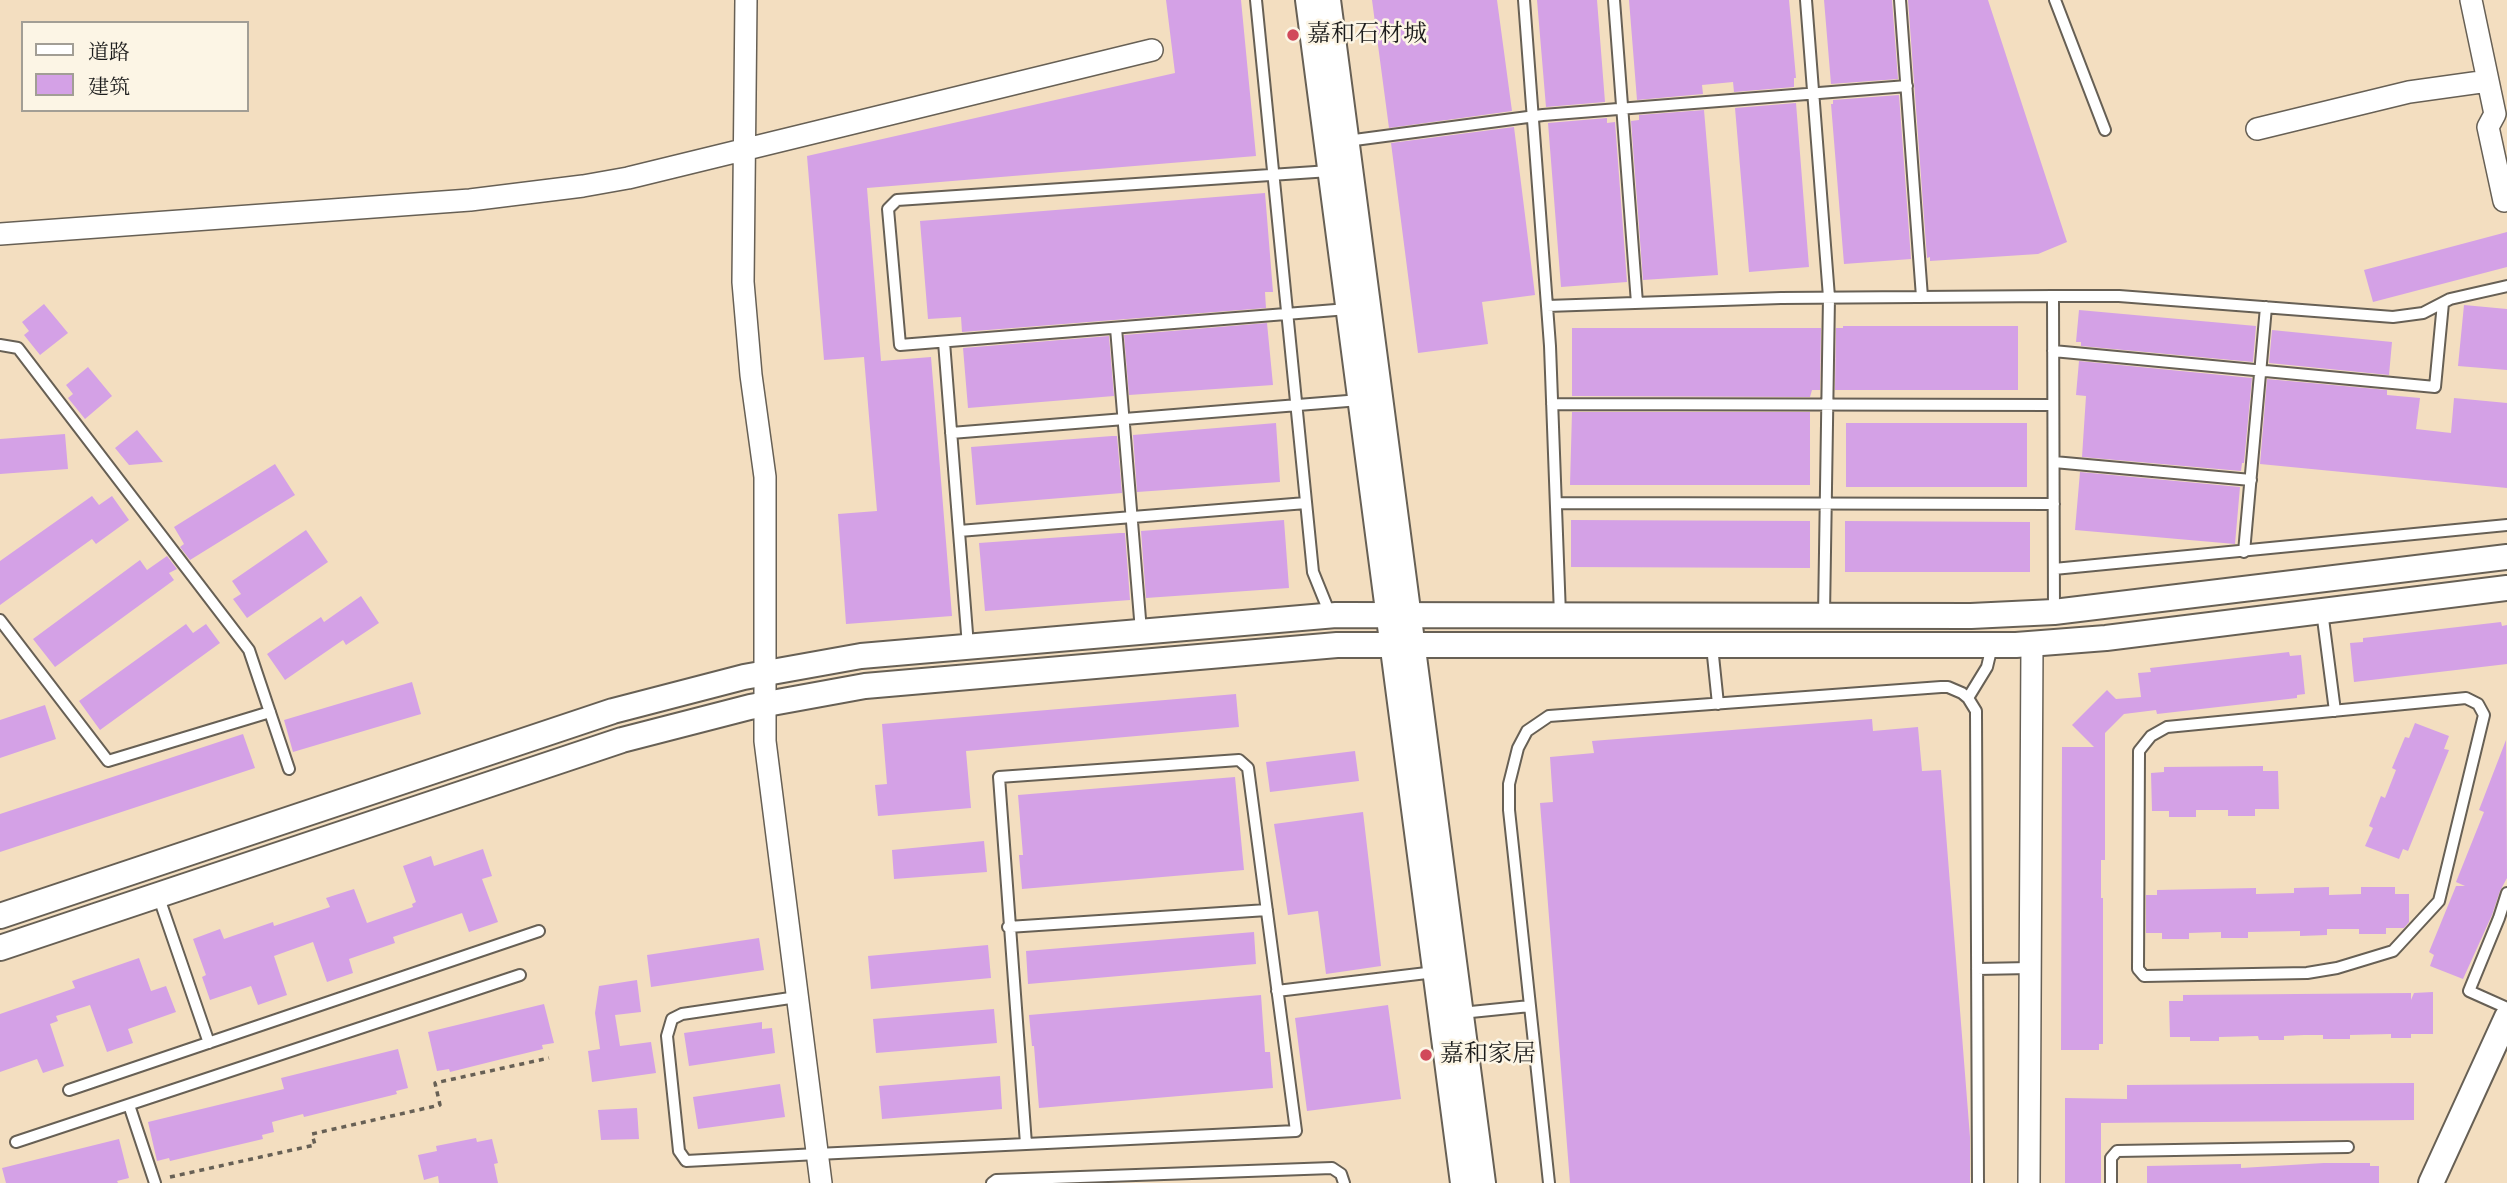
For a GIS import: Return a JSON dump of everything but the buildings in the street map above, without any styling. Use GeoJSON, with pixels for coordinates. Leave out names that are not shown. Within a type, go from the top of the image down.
{"type":"FeatureCollection","features":[{"type":"Feature","properties":{"kind":"street"},"geometry":{"type":"LineString","coordinates":[[746,0],[744,295],[751,375],[762,443],[766,505],[764,704],[772,802],[821,1183]]}},
{"type":"Feature","properties":{"kind":"street"},"geometry":{"type":"LineString","coordinates":[[1308,0],[1360,400],[1399,615]]}},
{"type":"Feature","properties":{"kind":"street"},"geometry":{"type":"LineString","coordinates":[[1328,0],[1347,141],[1399,615],[1461,1013],[1483,1183]]}},
{"type":"Feature","properties":{"kind":"street"},"geometry":{"type":"LineString","coordinates":[[2471,0],[2495,114],[2488,127],[2504,201]]}},
{"type":"Feature","properties":{"kind":"street"},"geometry":{"type":"LineString","coordinates":[[0,234],[470,201],[550,191],[628,178],[1153,50]]}},
{"type":"Feature","properties":{"kind":"street"},"geometry":{"type":"LineString","coordinates":[[2257,129],[2409,92],[2488,81]]}},
{"type":"Feature","properties":{"kind":"street"},"geometry":{"type":"LineString","coordinates":[[0,916],[613,711],[678,692],[764,672],[861,656],[1330,615],[1971,616],[2054,612],[2507,557]]}},
{"type":"Feature","properties":{"kind":"street"},"geometry":{"type":"LineString","coordinates":[[0,948],[622,740],[764,704],[865,686],[1338,645],[2032,644],[2106,638],[2507,588]]}},
{"type":"Feature","properties":{"kind":"street"},"geometry":{"type":"LineString","coordinates":[[2029,1183],[2032,644]]}},
{"type":"Feature","properties":{"kind":"street"},"geometry":{"type":"LineString","coordinates":[[1403,645],[1435,972],[1463,1183]]}},
{"type":"Feature","properties":{"kind":"street"},"geometry":{"type":"LineString","coordinates":[[2431,1183],[2507,1017]]}},
{"type":"Feature","properties":{"kind":"lane"},"geometry":{"type":"LineString","coordinates":[[1256,0],[1313,572],[1330,615]]}},
{"type":"Feature","properties":{"kind":"lane"},"geometry":{"type":"LineString","coordinates":[[1524,0],[1547,306],[1560,615]]}},
{"type":"Feature","properties":{"kind":"lane"},"geometry":{"type":"LineString","coordinates":[[1615,0],[1637,303]]}},
{"type":"Feature","properties":{"kind":"lane"},"geometry":{"type":"LineString","coordinates":[[1805,0],[1829,298],[1824,615]]}},
{"type":"Feature","properties":{"kind":"lane"},"geometry":{"type":"LineString","coordinates":[[1900,0],[1922,297]]}},
{"type":"Feature","properties":{"kind":"lane"},"geometry":{"type":"LineString","coordinates":[[2055,0],[2105,130]]}},
{"type":"Feature","properties":{"kind":"lane"},"geometry":{"type":"LineString","coordinates":[[1347,141],[1533,117],[1907,86]]}},
{"type":"Feature","properties":{"kind":"lane"},"geometry":{"type":"LineString","coordinates":[[1330,171],[897,200],[888,209],[900,345],[1349,309]]}},
{"type":"Feature","properties":{"kind":"lane"},"geometry":{"type":"LineString","coordinates":[[1547,306],[1829,298],[2119,296],[2393,317],[2423,313],[2451,299],[2507,286]]}},
{"type":"Feature","properties":{"kind":"lane"},"geometry":{"type":"LineString","coordinates":[[2053,296],[2054,612]]}},
{"type":"Feature","properties":{"kind":"lane"},"geometry":{"type":"LineString","coordinates":[[2053,351],[2435,387],[2443,303]]}},
{"type":"Feature","properties":{"kind":"lane"},"geometry":{"type":"LineString","coordinates":[[2244,552],[2266,307]]}},
{"type":"Feature","properties":{"kind":"lane"},"geometry":{"type":"LineString","coordinates":[[1116,328],[1141,631]]}},
{"type":"Feature","properties":{"kind":"lane"},"geometry":{"type":"LineString","coordinates":[[944,342],[968,646]]}},
{"type":"Feature","properties":{"kind":"lane"},"geometry":{"type":"LineString","coordinates":[[0,345],[18,348],[249,650],[289,769]]}},
{"type":"Feature","properties":{"kind":"lane"},"geometry":{"type":"LineString","coordinates":[[951,433],[1360,400]]}},
{"type":"Feature","properties":{"kind":"lane"},"geometry":{"type":"LineString","coordinates":[[1552,404],[2053,405]]}},
{"type":"Feature","properties":{"kind":"lane"},"geometry":{"type":"LineString","coordinates":[[2053,462],[2251,480]]}},
{"type":"Feature","properties":{"kind":"lane"},"geometry":{"type":"LineString","coordinates":[[959,531],[1306,503]]}},
{"type":"Feature","properties":{"kind":"lane"},"geometry":{"type":"LineString","coordinates":[[1556,503],[2054,504]]}},
{"type":"Feature","properties":{"kind":"lane"},"geometry":{"type":"LineString","coordinates":[[2054,569],[2507,526]]}},
{"type":"Feature","properties":{"kind":"lane"},"geometry":{"type":"LineString","coordinates":[[2322,611],[2335,711]]}},
{"type":"Feature","properties":{"kind":"lane"},"geometry":{"type":"LineString","coordinates":[[0,620],[107,761],[270,712]]}},
{"type":"Feature","properties":{"kind":"lane"},"geometry":{"type":"LineString","coordinates":[[1712,646],[1718,704]]}},
{"type":"Feature","properties":{"kind":"lane"},"geometry":{"type":"LineString","coordinates":[[1968,698],[1987,667],[1992,646]]}},
{"type":"Feature","properties":{"kind":"lane"},"geometry":{"type":"LineString","coordinates":[[1549,1183],[1509,810],[1509,785],[1522,739],[1537,722],[1549,716],[1941,687],[1955,690],[1968,698],[1976,711],[1978,1183]]}},
{"type":"Feature","properties":{"kind":"lane"},"geometry":{"type":"LineString","coordinates":[[2466,698],[2482,709],[2484,715],[2440,901],[2393,951],[2347,965],[2287,974],[2144,976],[2138,968],[2139,751],[2151,736],[2168,727],[2335,711],[2466,698]]}},
{"type":"Feature","properties":{"kind":"lane"},"geometry":{"type":"LineString","coordinates":[[797,997],[682,1014],[672,1019],[667,1036],[679,1151],[686,1161],[1296,1131],[1248,768],[1239,760],[999,777],[1026,1144]]}},
{"type":"Feature","properties":{"kind":"lane"},"geometry":{"type":"LineString","coordinates":[[2507,893],[2469,991],[2507,1008]]}},
{"type":"Feature","properties":{"kind":"lane"},"geometry":{"type":"LineString","coordinates":[[158,895],[209,1043]]}},
{"type":"Feature","properties":{"kind":"lane"},"geometry":{"type":"LineString","coordinates":[[1008,927],[1267,910]]}},
{"type":"Feature","properties":{"kind":"lane"},"geometry":{"type":"LineString","coordinates":[[69,1090],[539,931]]}},
{"type":"Feature","properties":{"kind":"lane"},"geometry":{"type":"LineString","coordinates":[[1977,968],[2030,968]]}},
{"type":"Feature","properties":{"kind":"lane"},"geometry":{"type":"LineString","coordinates":[[1278,991],[1435,972]]}},
{"type":"Feature","properties":{"kind":"lane"},"geometry":{"type":"LineString","coordinates":[[16,1142],[520,975]]}},
{"type":"Feature","properties":{"kind":"lane"},"geometry":{"type":"LineString","coordinates":[[1461,1013],[1530,1006]]}},
{"type":"Feature","properties":{"kind":"lane"},"geometry":{"type":"LineString","coordinates":[[129,1105],[154,1182]]}},
{"type":"Feature","properties":{"kind":"lane"},"geometry":{"type":"LineString","coordinates":[[2111,1183],[2111,1158],[2117,1150],[2348,1147]]}},
{"type":"Feature","properties":{"kind":"lane"},"geometry":{"type":"LineString","coordinates":[[992,1183],[996,1180],[1332,1168],[1341,1174],[1344,1183]]}},
{"type":"Feature","properties":{"kind":"path"},"geometry":{"type":"LineString","coordinates":[[154,1182],[314,1145],[312,1134],[440,1105],[435,1083],[549,1058]]}},
{"type":"Feature","properties":{"kind":"place","name":"嘉和石材城"},"geometry":{"type":"Point","coordinates":[1293,35]}},
{"type":"Feature","properties":{"kind":"place","name":"嘉和家居"},"geometry":{"type":"Point","coordinates":[1426,1055]}}]}
